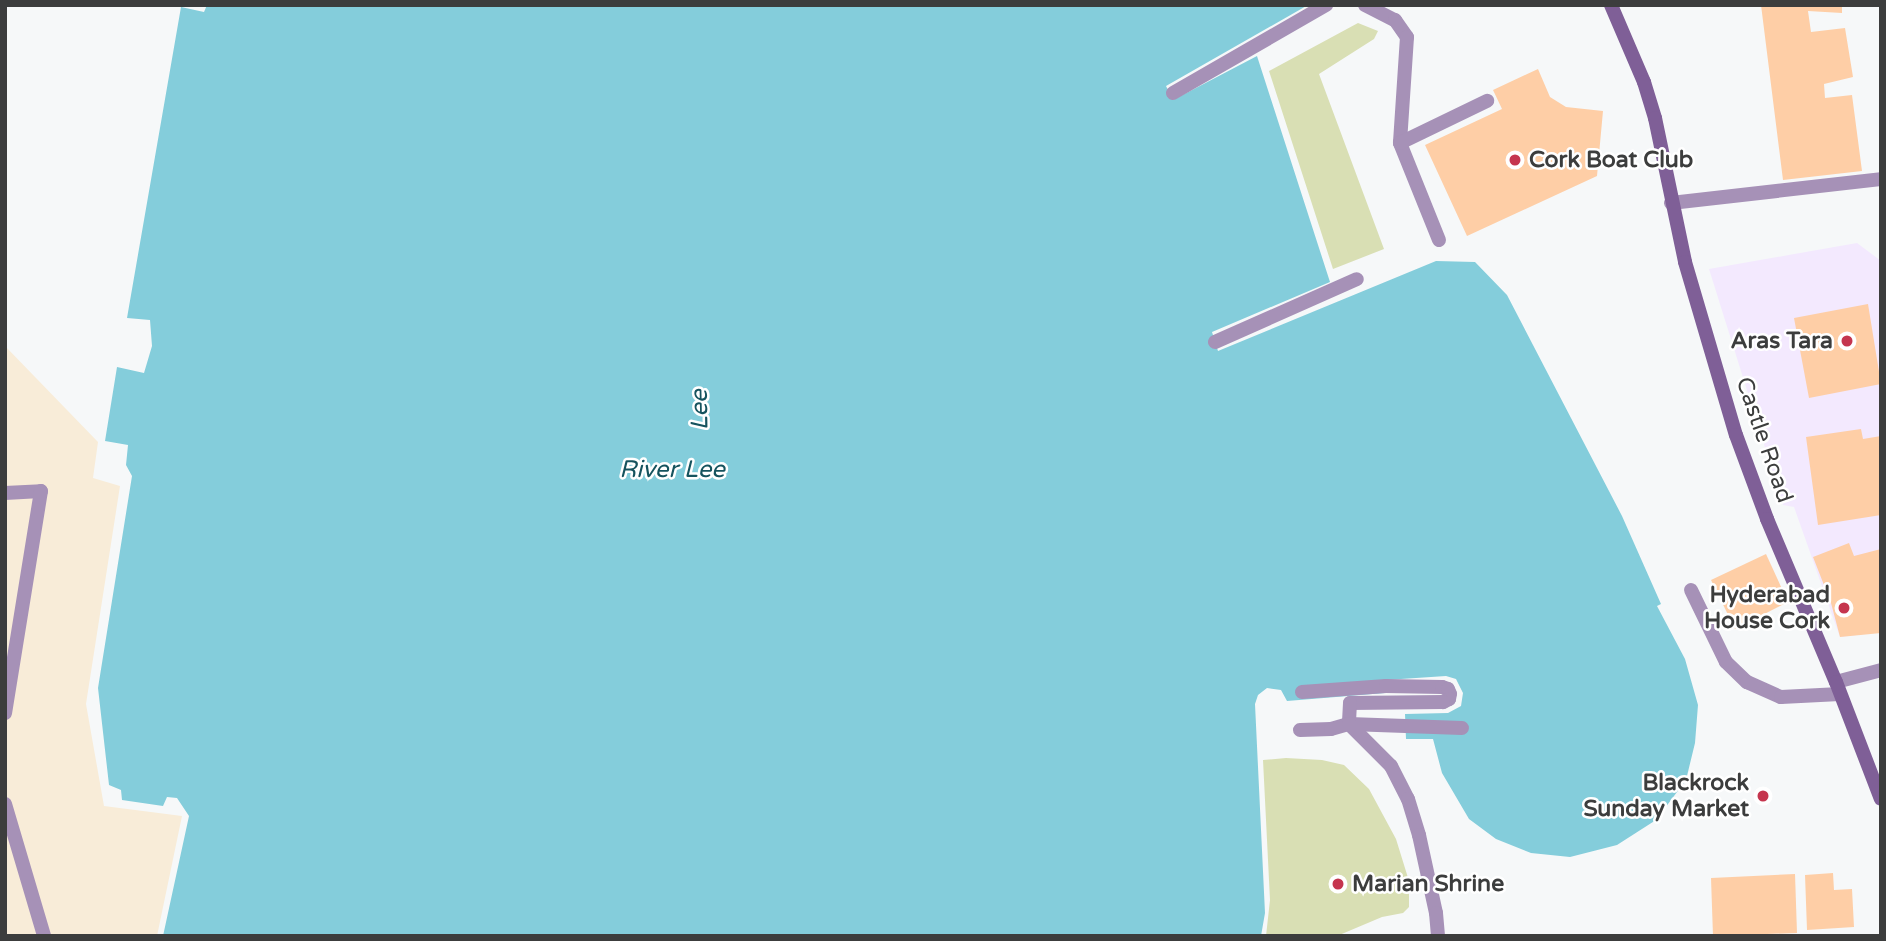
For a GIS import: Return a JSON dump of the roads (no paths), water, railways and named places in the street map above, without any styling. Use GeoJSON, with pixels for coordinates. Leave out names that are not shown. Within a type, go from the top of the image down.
{"type":"FeatureCollection","features":[{"type":"Feature","properties":{"kind":"main road","name":"Castle Road"},"geometry":{"type":"LineString","coordinates":[[1611,5],[1644,82],[1655,118],[1671,203],[1701,322],[1737,435],[1767,519],[1881,799]]}},
{"type":"Feature","properties":{"kind":"street"},"geometry":{"type":"LineString","coordinates":[[1172,93],[1326,5]]}},
{"type":"Feature","properties":{"kind":"street"},"geometry":{"type":"LineString","coordinates":[[1365,5],[1395,20],[1407,37],[1400,143],[1439,240]]}},
{"type":"Feature","properties":{"kind":"street"},"geometry":{"type":"LineString","coordinates":[[1400,143],[1487,101]]}},
{"type":"Feature","properties":{"kind":"street"},"geometry":{"type":"LineString","coordinates":[[1671,203],[1881,179]]}},
{"type":"Feature","properties":{"kind":"street"},"geometry":{"type":"LineString","coordinates":[[1215,342],[1357,279]]}},
{"type":"Feature","properties":{"kind":"street"},"geometry":{"type":"LineString","coordinates":[[5,494],[41,491],[5,713]]}},
{"type":"Feature","properties":{"kind":"street"},"geometry":{"type":"LineString","coordinates":[[1691,590],[1726,662],[1747,682],[1781,697],[1838,688],[1881,670]]}},
{"type":"Feature","properties":{"kind":"street"},"geometry":{"type":"LineString","coordinates":[[1301,692],[1386,686],[1448,689],[1449,699],[1443,702],[1350,703],[1349,724],[1391,766],[1408,799],[1427,865],[1438,936]]}},
{"type":"Feature","properties":{"kind":"street"},"geometry":{"type":"LineString","coordinates":[[1300,730],[1331,729],[1349,724],[1462,728]]}},
{"type":"Feature","properties":{"kind":"street"},"geometry":{"type":"LineString","coordinates":[[5,804],[44,936]]}},
{"type":"Feature","properties":{"kind":"water","name":"River Lee"},"geometry":{"type":"Polygon","coordinates":[[[207,5],[1308,5],[1166,86],[1173,100],[1257,56],[1330,282],[1212,332],[1218,351],[1436,261],[1475,262],[1507,295],[1622,516],[1661,604],[1657,606],[1685,659],[1698,705],[1695,743],[1686,780],[1656,820],[1617,845],[1570,857],[1531,853],[1496,839],[1469,819],[1442,773],[1433,739],[1406,739],[1405,714],[1448,713],[1461,706],[1463,693],[1456,679],[1446,676],[1386,680],[1385,693],[1287,701],[1281,690],[1267,688],[1258,695],[1255,704],[1265,913],[1261,936],[163,936],[189,816],[177,798],[167,797],[163,806],[122,800],[121,790],[109,785],[98,688],[132,476],[126,465],[128,445],[105,441],[117,367],[144,373],[152,346],[150,320],[127,318],[181,7],[204,12],[207,5]]]}},
{"type":"Feature","properties":{"kind":"place","name":"Cork Boat Club"},"geometry":{"type":"Point","coordinates":[1515,160]}},
{"type":"Feature","properties":{"kind":"place","name":"Aras Tara"},"geometry":{"type":"Point","coordinates":[1847,341]}},
{"type":"Feature","properties":{"kind":"place","name":"Hyderabad House Cork"},"geometry":{"type":"Point","coordinates":[1844,608]}},
{"type":"Feature","properties":{"kind":"place","name":"Blackrock Sunday Market"},"geometry":{"type":"Point","coordinates":[1763,796]}},
{"type":"Feature","properties":{"kind":"place","name":"Marian Shrine"},"geometry":{"type":"Point","coordinates":[1338,884]}},
{"type":"Feature","properties":{"kind":"water label","name":"Lee"},"geometry":{"type":"Point","coordinates":[700,410]}}]}
